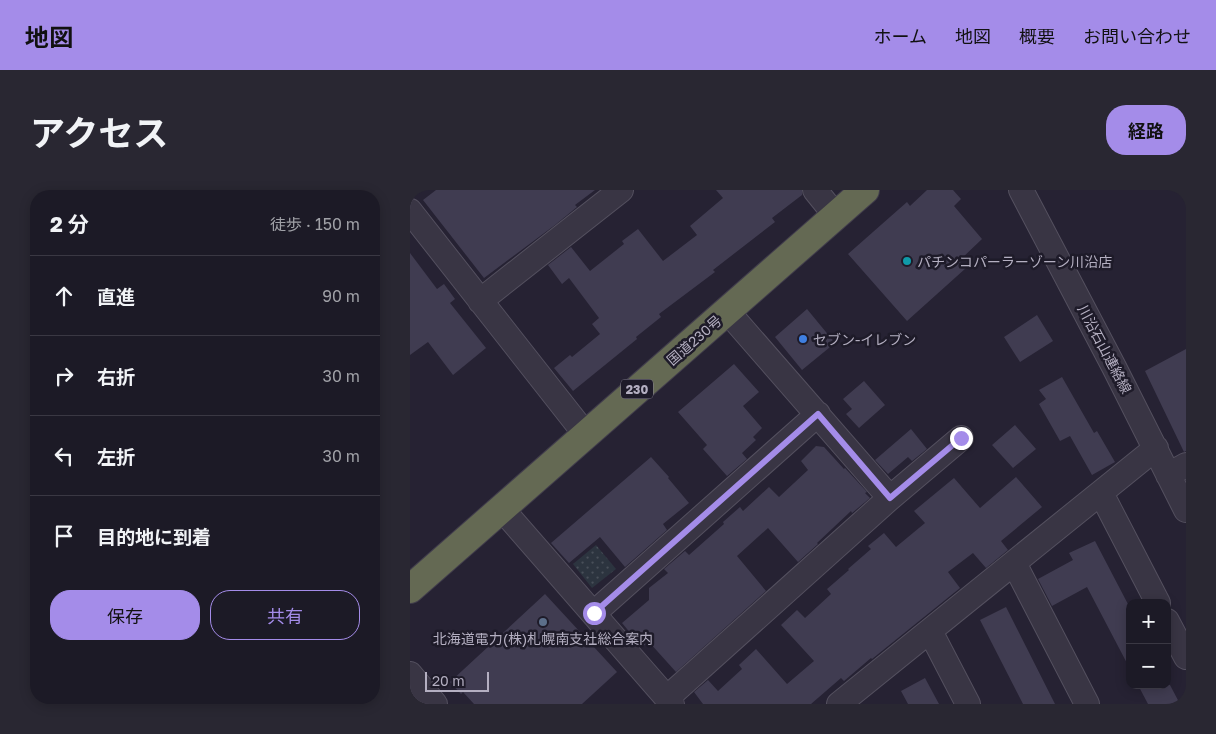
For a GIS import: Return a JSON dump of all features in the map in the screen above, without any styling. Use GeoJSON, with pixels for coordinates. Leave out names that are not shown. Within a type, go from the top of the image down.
{"type":"FeatureCollection","features":[{"type":"Feature","properties":{"kind":"highway","name":"国道230号"},"geometry":{"type":"LineString","coordinates":[[410,589],[865,190]]}},
{"type":"Feature","properties":{"kind":"street"},"geometry":{"type":"LineString","coordinates":[[480,301],[622,190]]}},
{"type":"Feature","properties":{"kind":"street"},"geometry":{"type":"LineString","coordinates":[[816,190],[836,216]]}},
{"type":"Feature","properties":{"kind":"street","name":"川沿石山連絡線"},"geometry":{"type":"LineString","coordinates":[[1021,190],[1156,448],[1177,470],[1186,510]]}},
{"type":"Feature","properties":{"kind":"street"},"geometry":{"type":"LineString","coordinates":[[410,211],[586,435]]}},
{"type":"Feature","properties":{"kind":"street"},"geometry":{"type":"LineString","coordinates":[[727,311],[890,498]]}},
{"type":"Feature","properties":{"kind":"street"},"geometry":{"type":"LineString","coordinates":[[594,613],[818,414]]}},
{"type":"Feature","properties":{"kind":"street"},"geometry":{"type":"LineString","coordinates":[[502,509],[669,701],[890,498],[961,438]]}},
{"type":"Feature","properties":{"kind":"street"},"geometry":{"type":"LineString","coordinates":[[845,702],[1156,448]]}},
{"type":"Feature","properties":{"kind":"street"},"geometry":{"type":"LineString","coordinates":[[1101,493],[1156,599]]}},
{"type":"Feature","properties":{"kind":"street"},"geometry":{"type":"LineString","coordinates":[[1014,563],[1087,704]]}},
{"type":"Feature","properties":{"kind":"street"},"geometry":{"type":"LineString","coordinates":[[1171,629],[1186,657]]}},
{"type":"Feature","properties":{"kind":"street"},"geometry":{"type":"LineString","coordinates":[[930,631],[968,704]]}},
{"type":"Feature","properties":{"kind":"street"},"geometry":{"type":"LineString","coordinates":[[410,674],[435,704]]}},
{"type":"Feature","properties":{"kind":"shaded area"},"geometry":{"type":"Polygon","coordinates":[[[596,545],[616,569],[592,588],[573,564],[596,545]]]}},
{"type":"Feature","properties":{"kind":"building"},"geometry":{"type":"Polygon","coordinates":[[[436,190],[595,190],[575,205],[577,207],[555,225],[484,278],[423,200],[436,190]]]}},
{"type":"Feature","properties":{"kind":"building"},"geometry":{"type":"Polygon","coordinates":[[[716,190],[802,190],[802,195],[772,218],[775,222],[713,270],[715,272],[659,314],[661,317],[636,337],[637,339],[573,391],[554,368],[570,355],[572,357],[600,334],[592,324],[599,318],[569,278],[562,284],[548,265],[571,247],[590,271],[624,244],[622,241],[638,229],[663,261],[697,235],[690,226],[723,198],[716,190]]]}},
{"type":"Feature","properties":{"kind":"building","name":"パチンコパーラーゾーン川沿店"},"geometry":{"type":"Polygon","coordinates":[[[927,190],[953,190],[961,199],[954,206],[982,239],[959,261],[966,268],[907,321],[848,254],[907,202],[910,206],[927,190]]]}},
{"type":"Feature","properties":{"kind":"building"},"geometry":{"type":"Polygon","coordinates":[[[410,253],[437,289],[444,284],[455,299],[450,303],[486,348],[453,375],[428,342],[410,355],[410,253]]]}},
{"type":"Feature","properties":{"kind":"building"},"geometry":{"type":"Polygon","coordinates":[[[807,309],[835,343],[802,370],[775,337],[807,309]]]}},
{"type":"Feature","properties":{"kind":"building"},"geometry":{"type":"Polygon","coordinates":[[[1037,315],[1053,341],[1020,362],[1004,337],[1037,315]]]}},
{"type":"Feature","properties":{"kind":"building"},"geometry":{"type":"Polygon","coordinates":[[[1186,349],[1186,451],[1184,452],[1145,371],[1186,349]]]}},
{"type":"Feature","properties":{"kind":"building"},"geometry":{"type":"Polygon","coordinates":[[[734,364],[759,392],[743,406],[762,428],[753,437],[756,440],[742,453],[747,459],[727,476],[703,449],[707,445],[678,412],[734,364]]]}},
{"type":"Feature","properties":{"kind":"building"},"geometry":{"type":"Polygon","coordinates":[[[1062,377],[1094,433],[1097,431],[1115,462],[1092,475],[1070,436],[1060,441],[1039,404],[1046,399],[1039,390],[1062,377]]]}},
{"type":"Feature","properties":{"kind":"building"},"geometry":{"type":"Polygon","coordinates":[[[864,381],[885,405],[859,428],[846,414],[852,409],[843,399],[864,381]]]}},
{"type":"Feature","properties":{"kind":"building"},"geometry":{"type":"Polygon","coordinates":[[[1015,425],[1036,449],[1013,468],[992,445],[1015,425]]]}},
{"type":"Feature","properties":{"kind":"building"},"geometry":{"type":"Polygon","coordinates":[[[911,429],[927,449],[912,461],[908,457],[888,474],[875,460],[911,429]]]}},
{"type":"Feature","properties":{"kind":"building"},"geometry":{"type":"Polygon","coordinates":[[[816,446],[824,447],[867,492],[865,493],[870,498],[852,513],[851,511],[798,562],[768,528],[737,556],[766,591],[676,672],[649,642],[642,647],[622,623],[649,600],[649,588],[668,573],[664,569],[685,551],[689,555],[740,507],[743,511],[769,487],[779,497],[808,470],[801,461],[816,446]]]}},
{"type":"Feature","properties":{"kind":"building"},"geometry":{"type":"Polygon","coordinates":[[[651,457],[689,503],[663,524],[667,530],[625,567],[600,537],[569,563],[551,543],[651,457]]]}},
{"type":"Feature","properties":{"kind":"building"},"geometry":{"type":"Polygon","coordinates":[[[1016,477],[1042,507],[1001,541],[1008,550],[986,568],[973,553],[948,572],[960,588],[844,681],[841,678],[811,704],[703,704],[694,692],[708,680],[718,691],[742,669],[739,665],[756,649],[787,684],[814,661],[781,625],[797,610],[805,618],[831,594],[827,589],[871,549],[868,546],[884,533],[896,547],[925,523],[914,511],[954,478],[980,508],[1016,477]]]}},
{"type":"Feature","properties":{"kind":"building"},"geometry":{"type":"Polygon","coordinates":[[[1095,541],[1126,600],[1126,661],[1087,587],[1052,606],[1038,579],[1073,560],[1069,553],[1095,541]]]}},
{"type":"Feature","properties":{"kind":"building","name":"北海道電力(株)札幌南支社総合案内"},"geometry":{"type":"Polygon","coordinates":[[[545,594],[617,672],[582,704],[474,704],[450,682],[545,594]]]}},
{"type":"Feature","properties":{"kind":"building"},"geometry":{"type":"Polygon","coordinates":[[[1006,607],[1055,704],[1023,704],[980,620],[1006,607]]]}},
{"type":"Feature","properties":{"kind":"building"},"geometry":{"type":"Polygon","coordinates":[[[925,678],[939,704],[908,704],[901,691],[925,678]]]}},
{"type":"Feature","properties":{"kind":"building"},"geometry":{"type":"Polygon","coordinates":[[[1171,687],[1180,704],[1148,704],[1140,689],[1171,689],[1171,687]]]}},
{"type":"Feature","properties":{"kind":"place","name":"パチンコパーラーゾーン川沿店"},"geometry":{"type":"Point","coordinates":[907,261]}},
{"type":"Feature","properties":{"kind":"place","name":"セブン-イレブン"},"geometry":{"type":"Point","coordinates":[803,339]}},
{"type":"Feature","properties":{"kind":"place","name":"北海道電力(株)札幌南支社総合案内"},"geometry":{"type":"Point","coordinates":[543,622]}},
{"type":"Feature","properties":{"kind":"route"},"geometry":{"type":"LineString","coordinates":[[594,613],[818,414],[890,498],[961,438]]}}]}
